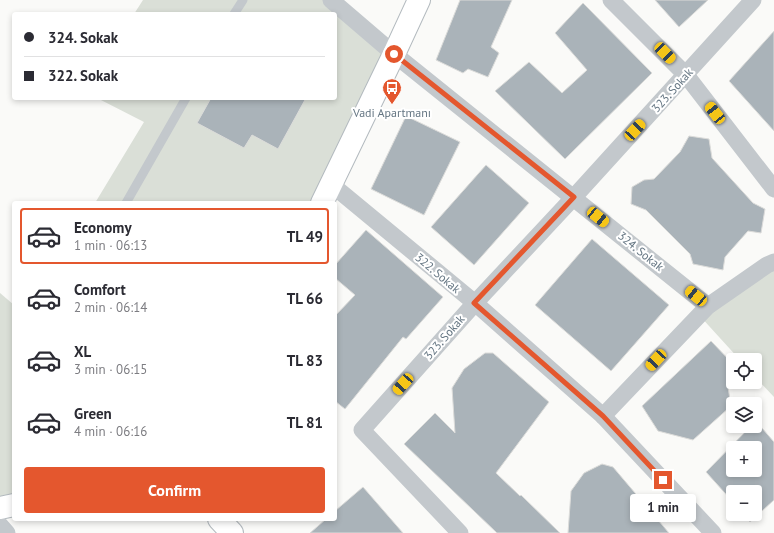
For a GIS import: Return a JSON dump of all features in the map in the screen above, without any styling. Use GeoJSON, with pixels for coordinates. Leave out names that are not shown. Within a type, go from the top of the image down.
{"type":"FeatureCollection","features":[{"type":"Feature","properties":{"kind":"street","name":"324. Sokak"},"geometry":{"type":"LineString","coordinates":[[331,0],[394,54],[708,306]]}},
{"type":"Feature","properties":{"kind":"street"},"geometry":{"type":"LineString","coordinates":[[326,194],[419,0]]}},
{"type":"Feature","properties":{"kind":"street"},"geometry":{"type":"LineString","coordinates":[[611,0],[686,75],[774,189]]}},
{"type":"Feature","properties":{"kind":"street","name":"323. Sokak"},"geometry":{"type":"LineString","coordinates":[[460,533],[362,430],[474,303],[574,197],[753,0]]}},
{"type":"Feature","properties":{"kind":"street","name":"322. Sokak"},"geometry":{"type":"LineString","coordinates":[[326,194],[336,201]]}},
{"type":"Feature","properties":{"kind":"street","name":"322. Sokak"},"geometry":{"type":"LineString","coordinates":[[337,202],[474,303],[603,416],[713,533]]}},
{"type":"Feature","properties":{"kind":"street"},"geometry":{"type":"LineString","coordinates":[[603,416],[708,306],[767,265],[774,262]]}},
{"type":"Feature","properties":{"kind":"street"},"geometry":{"type":"LineString","coordinates":[[0,508],[12,505]]}},
{"type":"Feature","properties":{"kind":"street"},"geometry":{"type":"LineString","coordinates":[[222,521],[232,533]]}},
{"type":"Feature","properties":{"kind":"street"},"geometry":{"type":"LineString","coordinates":[[0,525],[7,533]]}},
{"type":"Feature","properties":{"kind":"lane"},"geometry":{"type":"LineString","coordinates":[[235,12],[242,0]]}},
{"type":"Feature","properties":{"kind":"lane"},"geometry":{"type":"LineString","coordinates":[[127,201],[185,100]]}},
{"type":"Feature","properties":{"kind":"shaded area"},"geometry":{"type":"Polygon","coordinates":[[[143,0],[331,0],[394,54],[323,201],[96,201],[144,122],[101,100],[337,100],[337,12],[135,12],[143,0]]]}},
{"type":"Feature","properties":{"kind":"shaded area"},"geometry":{"type":"Polygon","coordinates":[[[774,262],[774,397],[762,384],[762,353],[734,353],[699,315],[774,262]]]}},
{"type":"Feature","properties":{"kind":"shaded area"},"geometry":{"type":"Polygon","coordinates":[[[0,293],[12,303],[12,505],[0,508],[0,293]]]}},
{"type":"Feature","properties":{"kind":"building"},"geometry":{"type":"Polygon","coordinates":[[[460,0],[512,0],[491,47],[499,53],[488,77],[468,69],[463,73],[436,60],[460,0]]]}},
{"type":"Feature","properties":{"kind":"building"},"geometry":{"type":"Polygon","coordinates":[[[655,0],[708,0],[679,27],[655,0]]]}},
{"type":"Feature","properties":{"kind":"building"},"geometry":{"type":"Polygon","coordinates":[[[583,3],[652,73],[565,159],[495,91],[529,62],[562,93],[587,70],[555,33],[583,3]]]}},
{"type":"Feature","properties":{"kind":"building"},"geometry":{"type":"Polygon","coordinates":[[[774,31],[774,131],[729,81],[774,31]]]}},
{"type":"Feature","properties":{"kind":"building"},"geometry":{"type":"Polygon","coordinates":[[[210,100],[305,100],[278,149],[252,135],[244,148],[197,123],[210,100]]]}},
{"type":"Feature","properties":{"kind":"building"},"geometry":{"type":"Polygon","coordinates":[[[406,116],[460,142],[424,215],[371,189],[406,116]]]}},
{"type":"Feature","properties":{"kind":"building"},"geometry":{"type":"Polygon","coordinates":[[[689,136],[709,139],[712,158],[753,203],[765,209],[761,233],[748,231],[725,257],[723,270],[693,264],[690,254],[646,210],[631,204],[632,187],[644,180],[654,179],[680,152],[689,136]]]}},
{"type":"Feature","properties":{"kind":"building"},"geometry":{"type":"Polygon","coordinates":[[[486,165],[529,203],[474,265],[431,227],[486,165]]]}},
{"type":"Feature","properties":{"kind":"building"},"geometry":{"type":"Polygon","coordinates":[[[366,230],[443,297],[406,339],[403,337],[345,409],[337,403],[337,314],[355,295],[337,280],[337,263],[366,230]]]}},
{"type":"Feature","properties":{"kind":"building"},"geometry":{"type":"Polygon","coordinates":[[[592,239],[669,305],[611,371],[535,305],[592,239]]]}},
{"type":"Feature","properties":{"kind":"building"},"geometry":{"type":"Polygon","coordinates":[[[711,341],[726,357],[726,389],[728,389],[730,397],[726,397],[726,410],[693,440],[658,431],[642,406],[711,341]]]}},
{"type":"Feature","properties":{"kind":"building"},"geometry":{"type":"Polygon","coordinates":[[[485,353],[493,353],[549,402],[496,473],[560,533],[497,533],[404,444],[435,413],[455,433],[452,388],[464,369],[485,353]]]}},
{"type":"Feature","properties":{"kind":"building"},"geometry":{"type":"Polygon","coordinates":[[[762,428],[774,442],[774,500],[762,511],[762,485],[726,485],[726,494],[706,472],[726,452],[726,477],[762,477],[762,441],[736,441],[744,433],[762,433],[762,428]]]}},
{"type":"Feature","properties":{"kind":"building"},"geometry":{"type":"Polygon","coordinates":[[[602,464],[613,467],[669,533],[568,533],[571,491],[584,473],[602,464]]]}},
{"type":"Feature","properties":{"kind":"building"},"geometry":{"type":"Polygon","coordinates":[[[363,487],[403,533],[310,533],[324,521],[337,521],[337,509],[363,487]]]}},
{"type":"Feature","properties":{"kind":"place","name":"Vadi Apartmanı"},"geometry":{"type":"Point","coordinates":[392,105]}},
{"type":"Feature","properties":{"kind":"route"},"geometry":{"type":"LineString","coordinates":[[394,54],[574,197],[474,303],[603,416],[663,480]]}}]}
